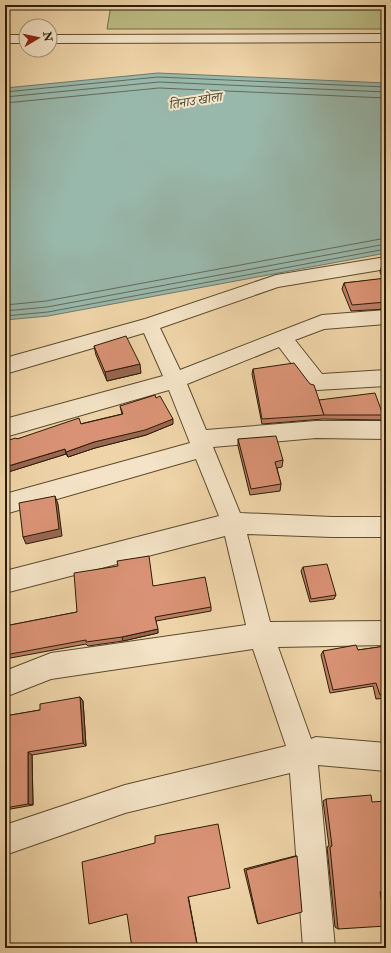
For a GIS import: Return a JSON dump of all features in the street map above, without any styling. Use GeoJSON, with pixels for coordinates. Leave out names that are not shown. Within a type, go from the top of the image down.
{"type":"FeatureCollection","features":[{"type":"Feature","properties":{"kind":"street"},"geometry":{"type":"LineString","coordinates":[[58,39],[386,38]]}},
{"type":"Feature","properties":{"kind":"street"},"geometry":{"type":"LineString","coordinates":[[5,39],[18,39]]}},
{"type":"Feature","properties":{"kind":"street"},"geometry":{"type":"LineString","coordinates":[[5,366],[149,325],[276,281],[386,263]]}},
{"type":"Feature","properties":{"kind":"street"},"geometry":{"type":"LineString","coordinates":[[5,428],[176,380],[322,322],[386,317]]}},
{"type":"Feature","properties":{"kind":"street"},"geometry":{"type":"LineString","coordinates":[[149,325],[176,380],[233,523],[261,635],[302,756],[319,948]]}},
{"type":"Feature","properties":{"kind":"street"},"geometry":{"type":"LineString","coordinates":[[283,338],[317,382],[386,378]]}},
{"type":"Feature","properties":{"kind":"street"},"geometry":{"type":"LineString","coordinates":[[5,504],[201,444],[287,432],[364,428],[386,430]]}},
{"type":"Feature","properties":{"kind":"street"},"geometry":{"type":"LineString","coordinates":[[5,582],[233,523],[332,527],[386,527]]}},
{"type":"Feature","properties":{"kind":"street"},"geometry":{"type":"LineString","coordinates":[[5,684],[51,666],[261,635],[386,633]]}},
{"type":"Feature","properties":{"kind":"street"},"geometry":{"type":"LineString","coordinates":[[5,840],[125,799],[302,756],[316,751],[386,757]]}},
{"type":"Feature","properties":{"kind":"green space"},"geometry":{"type":"Polygon","coordinates":[[[111,5],[386,5],[386,29],[107,29],[111,5]]]}},
{"type":"Feature","properties":{"kind":"water","name":"तिनाउ खोला"},"geometry":{"type":"Polygon","coordinates":[[[158,73],[386,83],[386,253],[48,316],[5,320],[5,88],[158,73]]]}},
{"type":"Feature","properties":{"kind":"building"},"geometry":{"type":"Polygon","coordinates":[[[382,265],[386,265],[386,275],[382,265]]]}},
{"type":"Feature","properties":{"kind":"building"},"geometry":{"type":"Polygon","coordinates":[[[386,278],[386,302],[352,305],[344,283],[386,278]]]}},
{"type":"Feature","properties":{"kind":"building"},"geometry":{"type":"Polygon","coordinates":[[[126,336],[140,364],[105,372],[94,346],[126,336]]]}},
{"type":"Feature","properties":{"kind":"building"},"geometry":{"type":"Polygon","coordinates":[[[294,363],[310,384],[314,385],[324,415],[262,419],[253,369],[294,363]]]}},
{"type":"Feature","properties":{"kind":"building"},"geometry":{"type":"Polygon","coordinates":[[[375,393],[383,415],[324,415],[319,400],[375,393]]]}},
{"type":"Feature","properties":{"kind":"building"},"geometry":{"type":"Polygon","coordinates":[[[155,395],[156,398],[160,396],[173,419],[145,430],[94,442],[66,452],[65,449],[5,467],[5,441],[17,439],[79,418],[81,424],[123,414],[120,406],[155,395]]]}},
{"type":"Feature","properties":{"kind":"building"},"geometry":{"type":"Polygon","coordinates":[[[276,436],[283,460],[275,462],[281,484],[251,489],[238,439],[276,436]]]}},
{"type":"Feature","properties":{"kind":"building"},"geometry":{"type":"Polygon","coordinates":[[[55,496],[59,529],[23,537],[19,503],[55,496]]]}},
{"type":"Feature","properties":{"kind":"building"},"geometry":{"type":"Polygon","coordinates":[[[149,556],[153,586],[205,577],[211,607],[155,617],[158,629],[122,637],[86,642],[86,640],[5,655],[5,626],[77,612],[74,573],[118,566],[117,561],[149,556]]]}},
{"type":"Feature","properties":{"kind":"building"},"geometry":{"type":"Polygon","coordinates":[[[327,564],[336,595],[311,599],[303,567],[327,564]]]}},
{"type":"Feature","properties":{"kind":"building"},"geometry":{"type":"Polygon","coordinates":[[[356,645],[358,650],[386,646],[386,695],[380,695],[376,683],[333,690],[323,651],[356,645]]]}},
{"type":"Feature","properties":{"kind":"building"},"geometry":{"type":"Polygon","coordinates":[[[80,697],[83,743],[28,752],[28,804],[5,808],[5,716],[40,710],[40,704],[80,697]]]}},
{"type":"Feature","properties":{"kind":"building"},"geometry":{"type":"Polygon","coordinates":[[[371,795],[372,802],[386,801],[386,892],[380,892],[386,926],[338,929],[330,847],[332,846],[326,799],[371,795]]]}},
{"type":"Feature","properties":{"kind":"building"},"geometry":{"type":"Polygon","coordinates":[[[218,824],[230,888],[188,897],[197,945],[187,948],[132,948],[127,914],[89,924],[82,862],[155,843],[155,836],[218,824]]]}},
{"type":"Feature","properties":{"kind":"building"},"geometry":{"type":"Polygon","coordinates":[[[297,856],[302,912],[258,924],[246,870],[297,856]]]}}]}
